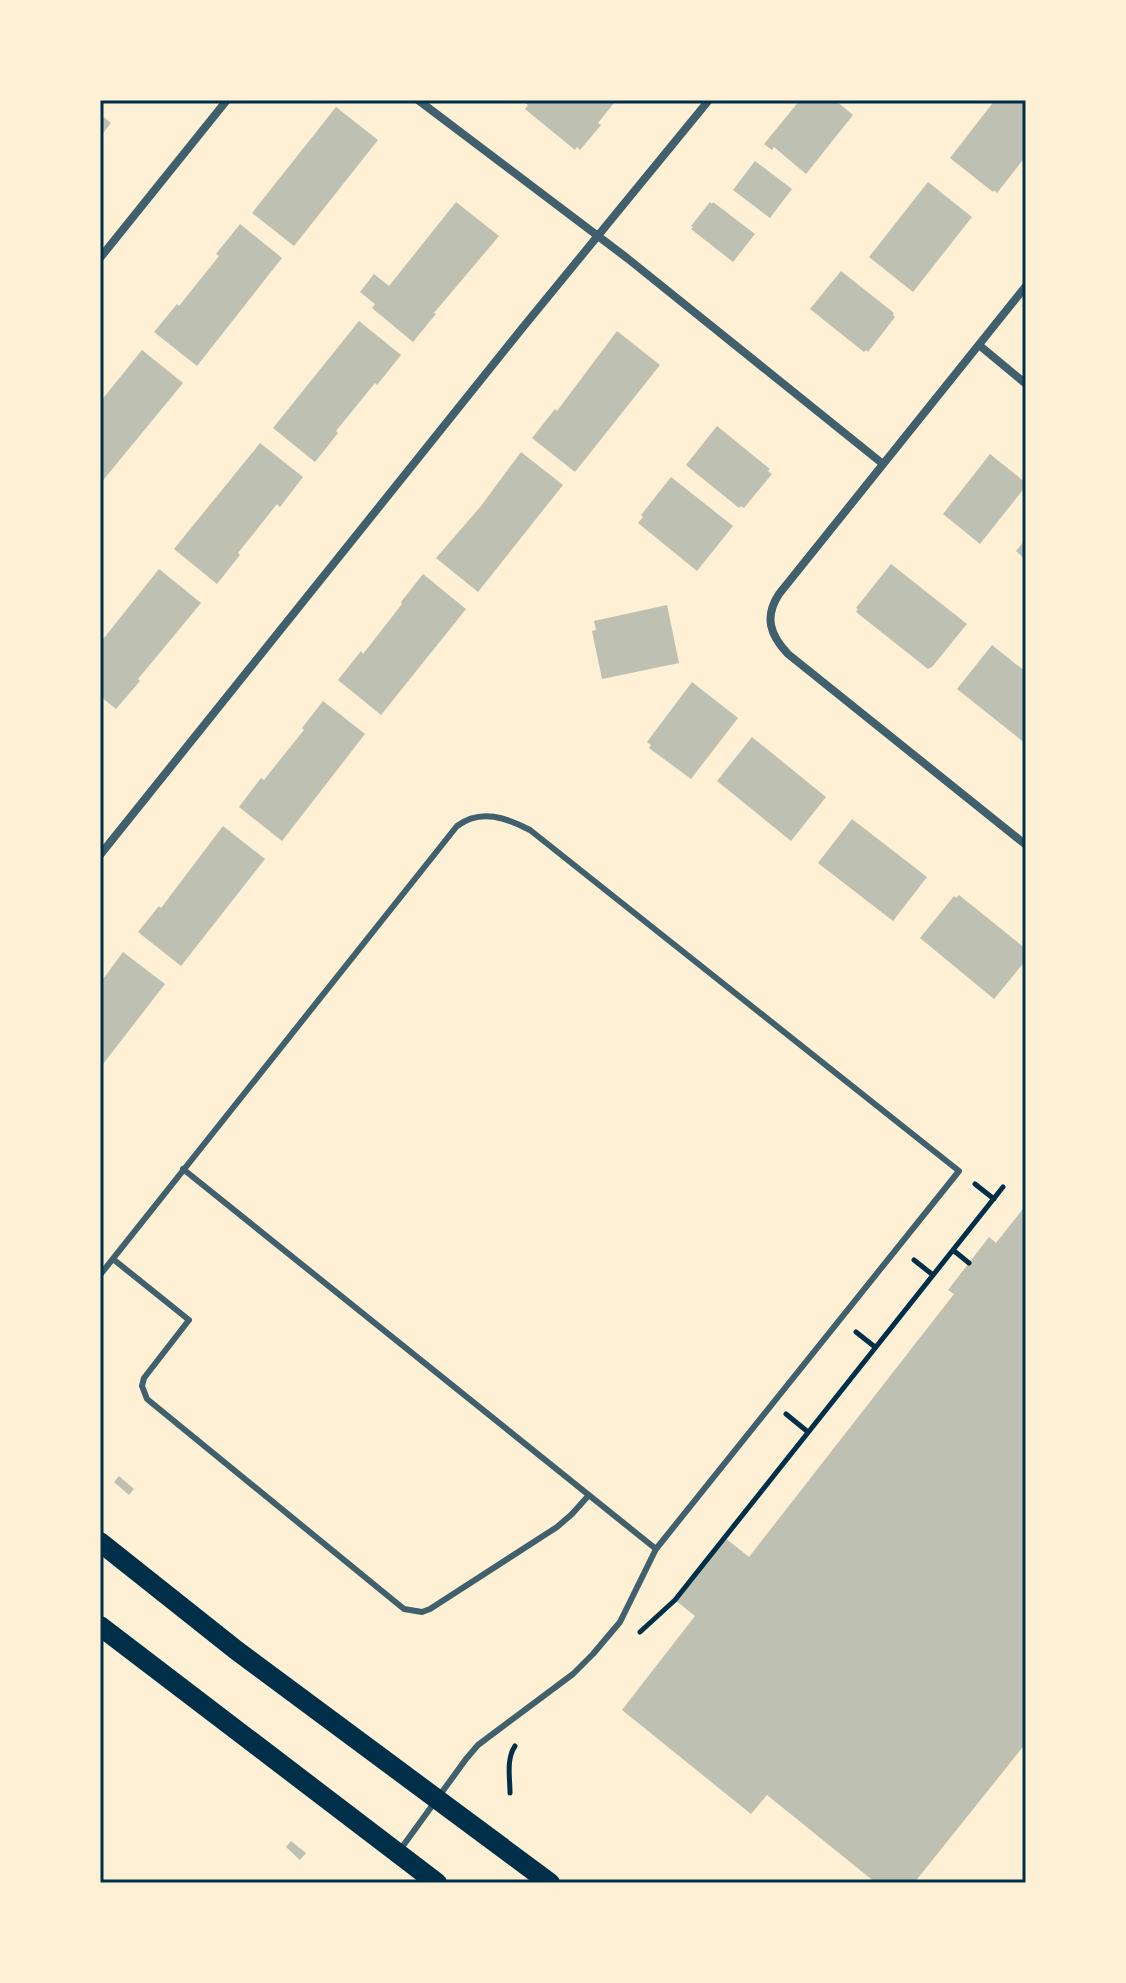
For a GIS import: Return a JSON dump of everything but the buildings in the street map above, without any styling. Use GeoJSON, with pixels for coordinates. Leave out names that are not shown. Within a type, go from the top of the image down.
{"type":"FeatureCollection","features":[{"type":"Feature","properties":{"kind":"main road"},"geometry":{"type":"LineString","coordinates":[[100,1542],[346,1734],[550,1883]]}},
{"type":"Feature","properties":{"kind":"main road"},"geometry":{"type":"LineString","coordinates":[[100,1626],[437,1883]]}},
{"type":"Feature","properties":{"kind":"street"},"geometry":{"type":"LineString","coordinates":[[100,258],[227,100]]}},
{"type":"Feature","properties":{"kind":"street"},"geometry":{"type":"LineString","coordinates":[[418,100],[597,236],[883,464]]}},
{"type":"Feature","properties":{"kind":"street"},"geometry":{"type":"LineString","coordinates":[[100,855],[709,100]]}},
{"type":"Feature","properties":{"kind":"street"},"geometry":{"type":"LineString","coordinates":[[1026,286],[776,599],[770,617],[775,639],[788,654],[1026,845]]}},
{"type":"Feature","properties":{"kind":"street"},"geometry":{"type":"LineString","coordinates":[[979,345],[1026,384]]}},
{"type":"Feature","properties":{"kind":"lane"},"geometry":{"type":"LineString","coordinates":[[100,1275],[457,826],[476,817],[505,818],[546,842],[959,1171],[656,1549],[620,1622],[593,1654],[564,1681],[478,1745],[397,1853]]}},
{"type":"Feature","properties":{"kind":"lane"},"geometry":{"type":"LineString","coordinates":[[183,1169],[656,1549]]}},
{"type":"Feature","properties":{"kind":"lane"},"geometry":{"type":"LineString","coordinates":[[113,1259],[189,1320],[144,1378],[142,1386],[147,1399],[404,1609],[422,1612],[430,1609],[557,1527],[589,1495]]}},
{"type":"Feature","properties":{"kind":"path"},"geometry":{"type":"LineString","coordinates":[[632,1643],[675,1600],[1003,1187]]}},
{"type":"Feature","properties":{"kind":"path"},"geometry":{"type":"LineString","coordinates":[[953,1250],[969,1263]]}},
{"type":"Feature","properties":{"kind":"path"},"geometry":{"type":"LineString","coordinates":[[510,1793],[509,1759],[519,1743]]}}]}
